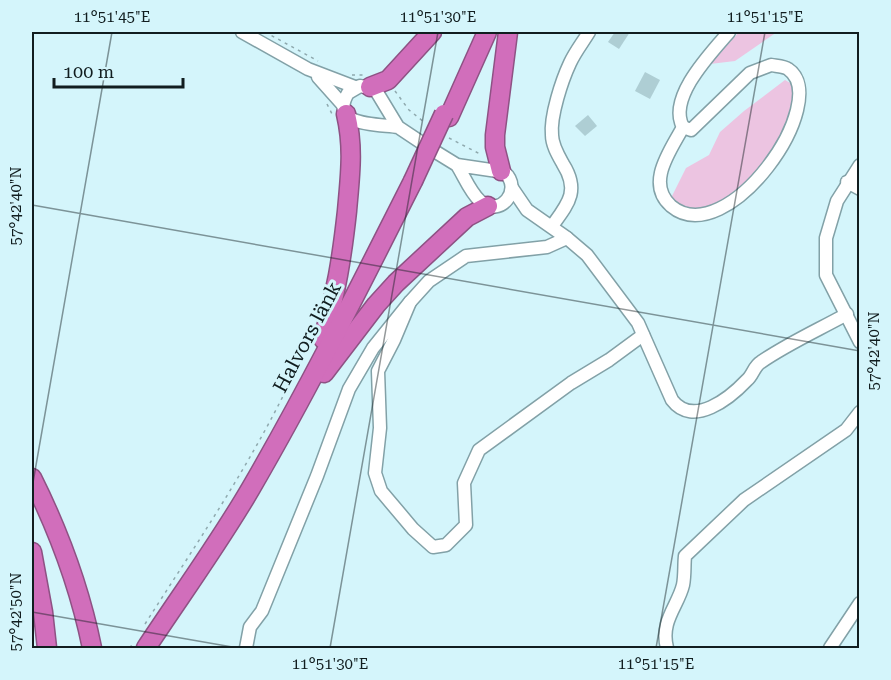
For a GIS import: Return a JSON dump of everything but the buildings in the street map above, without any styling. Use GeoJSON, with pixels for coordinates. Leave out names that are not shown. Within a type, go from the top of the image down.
{"type":"FeatureCollection","features":[{"type":"Feature","properties":{"kind":"highway"},"geometry":{"type":"LineString","coordinates":[[363,83],[388,80],[432,32]]}},
{"type":"Feature","properties":{"kind":"highway","name":"Halvors länk"},"geometry":{"type":"LineString","coordinates":[[447,116],[480,32]]}},
{"type":"Feature","properties":{"kind":"highway","name":"Halvors länk"},"geometry":{"type":"LineString","coordinates":[[157,648],[257,491],[416,182],[487,32]]}},
{"type":"Feature","properties":{"kind":"highway"},"geometry":{"type":"LineString","coordinates":[[499,164],[495,147],[496,126],[508,32]]}},
{"type":"Feature","properties":{"kind":"highway"},"geometry":{"type":"LineString","coordinates":[[311,386],[333,306],[341,266],[352,147],[342,114]]}},
{"type":"Feature","properties":{"kind":"highway"},"geometry":{"type":"LineString","coordinates":[[311,386],[396,283],[467,217],[493,206]]}},
{"type":"Feature","properties":{"kind":"highway","name":"Halvors länk"},"geometry":{"type":"LineString","coordinates":[[140,640],[216,543],[311,386]]}},
{"type":"Feature","properties":{"kind":"highway"},"geometry":{"type":"LineString","coordinates":[[32,478],[70,564],[85,614],[92,648]]}},
{"type":"Feature","properties":{"kind":"highway"},"geometry":{"type":"LineString","coordinates":[[32,552],[47,648]]}},
{"type":"Feature","properties":{"kind":"street"},"geometry":{"type":"LineString","coordinates":[[242,32],[308,69],[328,86],[342,114],[361,123],[398,127],[457,165],[477,198],[493,206],[527,210]]}},
{"type":"Feature","properties":{"kind":"street"},"geometry":{"type":"LineString","coordinates":[[552,226],[568,202],[572,189],[568,173],[555,150],[552,135],[554,115],[570,63],[589,32]]}},
{"type":"Feature","properties":{"kind":"street"},"geometry":{"type":"LineString","coordinates":[[683,127],[660,176],[660,186],[672,207],[696,214],[716,211],[727,206],[747,190],[781,151],[796,114],[799,93],[796,77],[787,68],[771,65],[750,73],[691,129],[683,127],[679,120],[679,113],[690,82],[729,32]]}},
{"type":"Feature","properties":{"kind":"street"},"geometry":{"type":"LineString","coordinates":[[308,69],[363,83],[379,93],[398,127]]}},
{"type":"Feature","properties":{"kind":"street"},"geometry":{"type":"LineString","coordinates":[[342,114],[348,93],[363,83]]}},
{"type":"Feature","properties":{"kind":"street"},"geometry":{"type":"LineString","coordinates":[[457,165],[499,164],[527,210],[552,226],[587,255],[638,323],[677,407],[691,411],[715,407],[749,379],[758,363],[847,314]]}},
{"type":"Feature","properties":{"kind":"street"},"geometry":{"type":"LineString","coordinates":[[860,165],[847,182],[837,201],[826,238],[826,275],[860,342]]}},
{"type":"Feature","properties":{"kind":"street"},"geometry":{"type":"LineString","coordinates":[[847,182],[860,189]]}},
{"type":"Feature","properties":{"kind":"street"},"geometry":{"type":"LineString","coordinates":[[493,206],[510,197],[512,188]]}},
{"type":"Feature","properties":{"kind":"street"},"geometry":{"type":"LineString","coordinates":[[246,648],[250,627],[262,611],[317,476],[349,389],[374,348],[410,302],[429,281],[466,256],[547,247],[567,238]]}},
{"type":"Feature","properties":{"kind":"street"},"geometry":{"type":"LineString","coordinates":[[410,302],[378,371],[380,428],[375,473],[381,491],[433,547],[446,545],[466,525],[464,483],[478,450],[643,335]]}},
{"type":"Feature","properties":{"kind":"street"},"geometry":{"type":"LineString","coordinates":[[667,648],[666,632],[671,611],[683,586],[685,556],[744,500],[846,430],[860,412]]}},
{"type":"Feature","properties":{"kind":"street"},"geometry":{"type":"LineString","coordinates":[[830,648],[860,603]]}},
{"type":"Feature","properties":{"kind":"path"},"geometry":{"type":"LineString","coordinates":[[265,32],[320,62]]}},
{"type":"Feature","properties":{"kind":"path"},"geometry":{"type":"LineString","coordinates":[[347,74],[363,83]]}},
{"type":"Feature","properties":{"kind":"path"},"geometry":{"type":"LineString","coordinates":[[388,80],[409,110],[428,125]]}},
{"type":"Feature","properties":{"kind":"path"},"geometry":{"type":"LineString","coordinates":[[328,86],[324,97],[342,114]]}},
{"type":"Feature","properties":{"kind":"path"},"geometry":{"type":"LineString","coordinates":[[446,137],[499,164]]}},
{"type":"Feature","properties":{"kind":"path"},"geometry":{"type":"LineString","coordinates":[[130,648],[140,640],[214,520],[282,401],[313,332]]}},
{"type":"Feature","properties":{"kind":"shaded area"},"geometry":{"type":"Polygon","coordinates":[[[739,32],[777,32],[735,61],[710,64],[739,32]]]}},
{"type":"Feature","properties":{"kind":"shaded area"},"geometry":{"type":"Polygon","coordinates":[[[785,80],[792,84],[793,103],[790,122],[780,144],[762,168],[737,191],[712,206],[693,209],[670,200],[686,168],[709,155],[720,132],[785,80]]]}}]}
